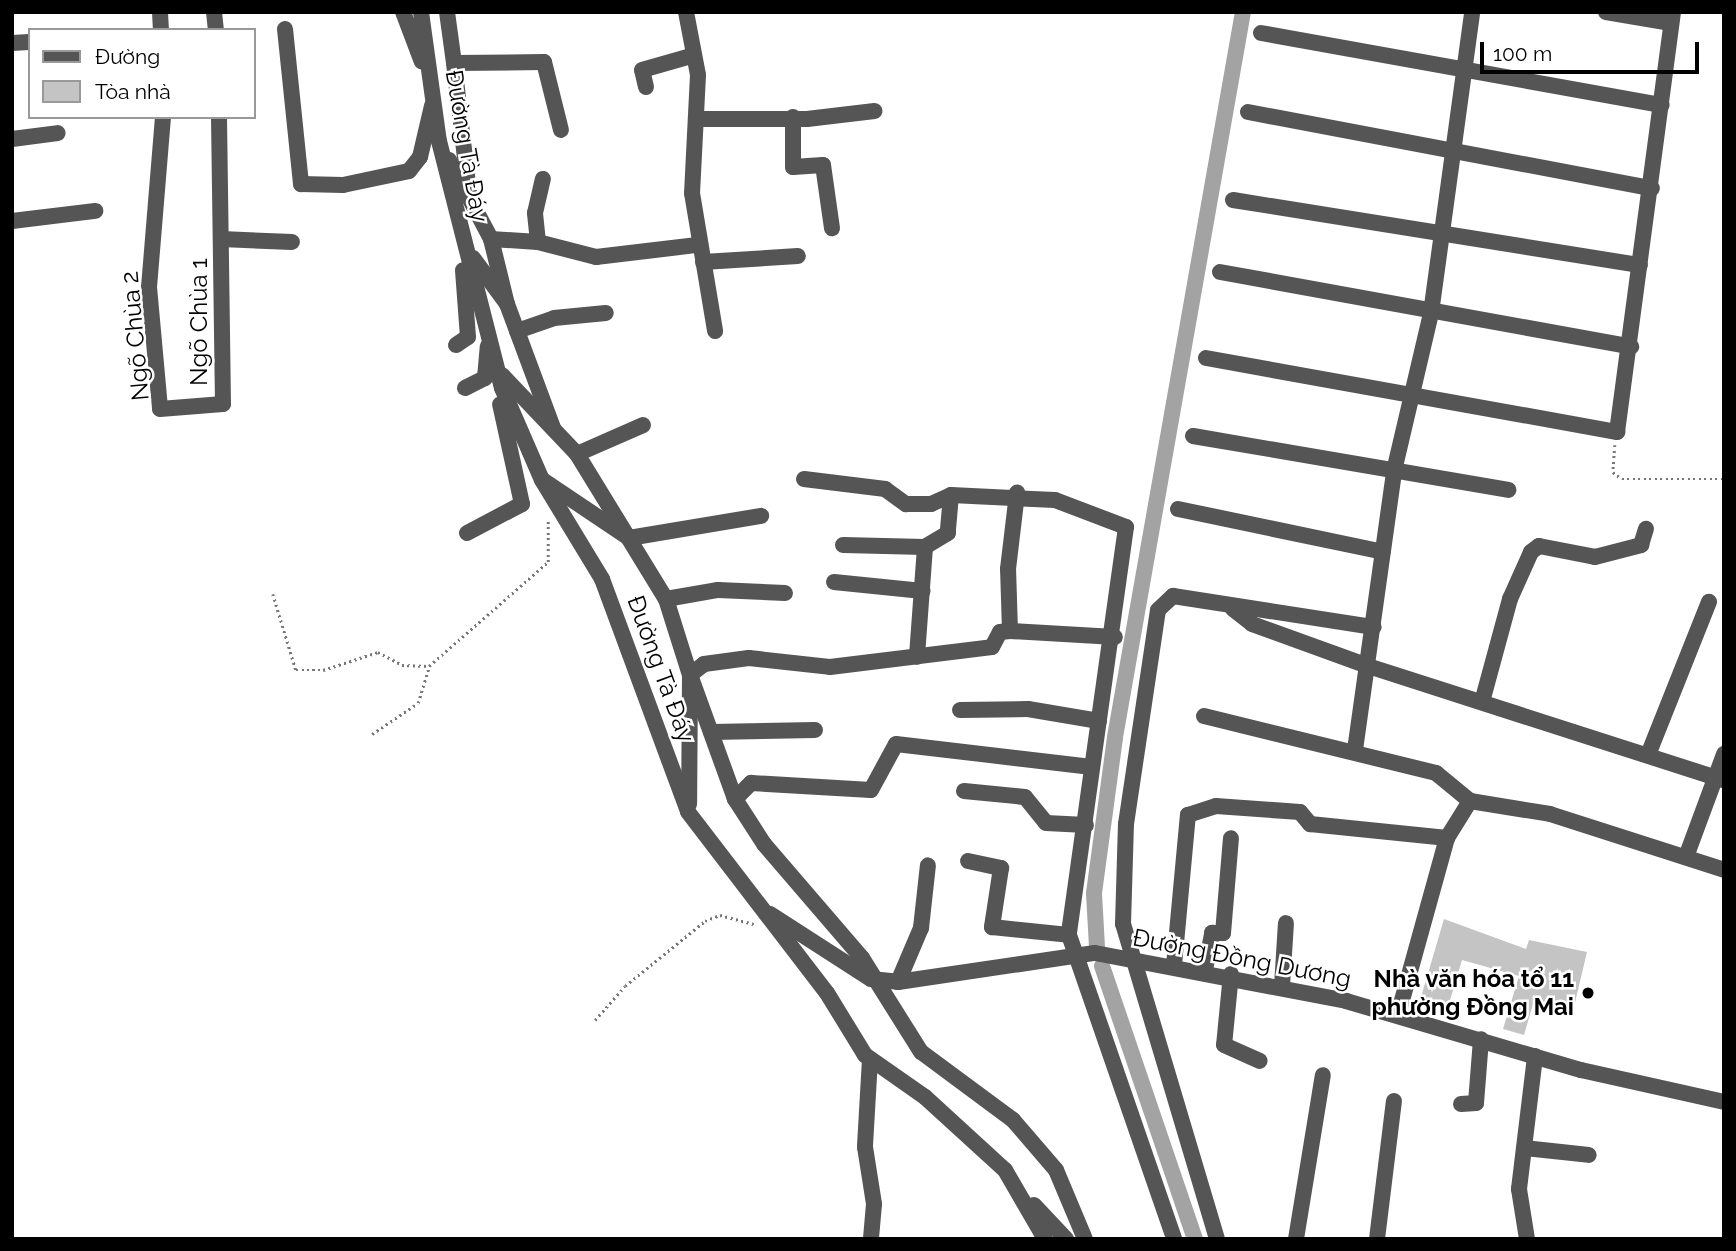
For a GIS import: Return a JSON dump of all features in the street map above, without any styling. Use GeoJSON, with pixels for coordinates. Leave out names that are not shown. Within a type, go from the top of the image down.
{"type":"FeatureCollection","features":[{"type":"Feature","properties":{"kind":"street"},"geometry":{"type":"LineString","coordinates":[[285,29],[301,184],[343,185],[409,171],[420,157],[434,97],[403,12]]}},
{"type":"Feature","properties":{"kind":"street","name":"Đường Tà Đáy"},"geometry":{"type":"LineString","coordinates":[[421,12],[439,141],[462,242],[502,388],[542,480],[621,622],[688,812],[870,1059],[954,1122],[1025,1196],[1045,1239]]}},
{"type":"Feature","properties":{"kind":"street"},"geometry":{"type":"LineString","coordinates":[[447,12],[469,192]]}},
{"type":"Feature","properties":{"kind":"street"},"geometry":{"type":"LineString","coordinates":[[686,12],[691,56],[698,75],[692,192],[697,245],[703,262],[715,331]]}},
{"type":"Feature","properties":{"kind":"street"},"geometry":{"type":"LineString","coordinates":[[1355,750],[1394,471],[1415,393],[1431,313],[1462,68],[1472,12]]}},
{"type":"Feature","properties":{"kind":"street"},"geometry":{"type":"LineString","coordinates":[[1206,358],[1415,393],[1617,432],[1652,188],[1672,18],[1606,12]]}},
{"type":"Feature","properties":{"kind":"street"},"geometry":{"type":"LineString","coordinates":[[1261,33],[1662,106]]}},
{"type":"Feature","properties":{"kind":"street"},"geometry":{"type":"LineString","coordinates":[[646,87],[642,70],[691,56]]}},
{"type":"Feature","properties":{"kind":"street"},"geometry":{"type":"LineString","coordinates":[[454,63],[544,62],[561,130]]}},
{"type":"Feature","properties":{"kind":"street"},"geometry":{"type":"LineString","coordinates":[[697,119],[793,117],[875,111]]}},
{"type":"Feature","properties":{"kind":"street"},"geometry":{"type":"LineString","coordinates":[[1248,112],[1652,188]]}},
{"type":"Feature","properties":{"kind":"street"},"geometry":{"type":"LineString","coordinates":[[793,117],[793,167],[823,165],[832,228]]}},
{"type":"Feature","properties":{"kind":"street","name":"Ngõ Chùa 2"},"geometry":{"type":"LineString","coordinates":[[163,119],[149,286],[160,409],[223,404]]}},
{"type":"Feature","properties":{"kind":"street","name":"Ngõ Chùa 1"},"geometry":{"type":"LineString","coordinates":[[219,119],[223,404]]}},
{"type":"Feature","properties":{"kind":"street"},"geometry":{"type":"LineString","coordinates":[[12,139],[58,133]]}},
{"type":"Feature","properties":{"kind":"street"},"geometry":{"type":"LineString","coordinates":[[439,141],[469,192],[491,239],[507,304],[554,431]]}},
{"type":"Feature","properties":{"kind":"street"},"geometry":{"type":"LineString","coordinates":[[538,242],[535,213],[543,179]]}},
{"type":"Feature","properties":{"kind":"street"},"geometry":{"type":"LineString","coordinates":[[1233,200],[1640,265]]}},
{"type":"Feature","properties":{"kind":"street"},"geometry":{"type":"LineString","coordinates":[[12,221],[95,211]]}},
{"type":"Feature","properties":{"kind":"street","name":"Ngõ Chùa 1"},"geometry":{"type":"LineString","coordinates":[[221,239],[292,242]]}},
{"type":"Feature","properties":{"kind":"street"},"geometry":{"type":"LineString","coordinates":[[491,239],[538,242],[596,257],[697,245]]}},
{"type":"Feature","properties":{"kind":"street"},"geometry":{"type":"LineString","coordinates":[[462,242],[507,304]]}},
{"type":"Feature","properties":{"kind":"street"},"geometry":{"type":"LineString","coordinates":[[456,345],[468,337],[462,242]]}},
{"type":"Feature","properties":{"kind":"street"},"geometry":{"type":"LineString","coordinates":[[703,262],[798,256]]}},
{"type":"Feature","properties":{"kind":"street"},"geometry":{"type":"LineString","coordinates":[[1220,272],[1431,313],[1630,347]]}},
{"type":"Feature","properties":{"kind":"street"},"geometry":{"type":"LineString","coordinates":[[517,331],[554,318],[606,313]]}},
{"type":"Feature","properties":{"kind":"street"},"geometry":{"type":"LineString","coordinates":[[465,388],[485,379],[488,329]]}},
{"type":"Feature","properties":{"kind":"street"},"geometry":{"type":"LineString","coordinates":[[498,371],[578,454],[666,599],[735,799],[764,844],[862,958],[871,979],[921,1052],[1013,1120],[1056,1170],[1085,1239]]}},
{"type":"Feature","properties":{"kind":"street"},"geometry":{"type":"LineString","coordinates":[[467,533],[522,504],[500,414],[502,388]]}},
{"type":"Feature","properties":{"kind":"street"},"geometry":{"type":"LineString","coordinates":[[578,454],[643,425]]}},
{"type":"Feature","properties":{"kind":"street"},"geometry":{"type":"LineString","coordinates":[[1192,436],[1508,490]]}},
{"type":"Feature","properties":{"kind":"street"},"geometry":{"type":"LineString","coordinates":[[804,479],[885,489],[906,504],[931,504],[951,495],[1017,493],[1126,527],[1115,637],[1099,721],[1069,935],[1174,1239]]}},
{"type":"Feature","properties":{"kind":"street"},"geometry":{"type":"LineString","coordinates":[[542,480],[629,538],[761,516]]}},
{"type":"Feature","properties":{"kind":"street"},"geometry":{"type":"LineString","coordinates":[[1010,631],[1008,569],[1017,493]]}},
{"type":"Feature","properties":{"kind":"street"},"geometry":{"type":"LineString","coordinates":[[843,545],[925,547],[948,533],[951,495]]}},
{"type":"Feature","properties":{"kind":"street"},"geometry":{"type":"LineString","coordinates":[[1178,509],[1383,552]]}},
{"type":"Feature","properties":{"kind":"street"},"geometry":{"type":"LineString","coordinates":[[1482,702],[1510,599],[1531,552],[1539,547],[1595,557],[1641,545],[1646,529]]}},
{"type":"Feature","properties":{"kind":"street"},"geometry":{"type":"LineString","coordinates":[[917,657],[925,547]]}},
{"type":"Feature","properties":{"kind":"street"},"geometry":{"type":"LineString","coordinates":[[834,582],[923,591]]}},
{"type":"Feature","properties":{"kind":"street"},"geometry":{"type":"LineString","coordinates":[[666,599],[718,590],[785,593]]}},
{"type":"Feature","properties":{"kind":"street"},"geometry":{"type":"LineString","coordinates":[[1217,1239],[1123,923],[1126,824],[1158,610],[1173,596],[1233,608],[1267,607],[1374,627]]}},
{"type":"Feature","properties":{"kind":"street"},"geometry":{"type":"LineString","coordinates":[[1648,755],[1709,602]]}},
{"type":"Feature","properties":{"kind":"street"},"geometry":{"type":"LineString","coordinates":[[1233,608],[1252,624],[1368,666],[1720,779]]}},
{"type":"Feature","properties":{"kind":"street"},"geometry":{"type":"LineString","coordinates":[[690,675],[704,664],[749,658],[830,667],[992,648],[1000,632],[1010,631],[1115,637]]}},
{"type":"Feature","properties":{"kind":"street"},"geometry":{"type":"LineString","coordinates":[[688,812],[690,675]]}},
{"type":"Feature","properties":{"kind":"street"},"geometry":{"type":"LineString","coordinates":[[960,710],[1028,709],[1099,721]]}},
{"type":"Feature","properties":{"kind":"street"},"geometry":{"type":"LineString","coordinates":[[1204,716],[1355,750],[1436,774],[1470,801],[1550,814],[1724,870]]}},
{"type":"Feature","properties":{"kind":"street"},"geometry":{"type":"LineString","coordinates":[[710,732],[816,730]]}},
{"type":"Feature","properties":{"kind":"street"},"geometry":{"type":"LineString","coordinates":[[735,799],[751,783],[870,790],[896,744],[1092,767]]}},
{"type":"Feature","properties":{"kind":"street"},"geometry":{"type":"LineString","coordinates":[[1686,857],[1720,779],[1724,754]]}},
{"type":"Feature","properties":{"kind":"street"},"geometry":{"type":"LineString","coordinates":[[964,791],[1025,797],[1046,823],[1086,825]]}},
{"type":"Feature","properties":{"kind":"street"},"geometry":{"type":"LineString","coordinates":[[1398,1015],[1447,838],[1470,801]]}},
{"type":"Feature","properties":{"kind":"street"},"geometry":{"type":"LineString","coordinates":[[1174,965],[1188,815],[1216,806],[1300,813],[1310,824],[1447,838]]}},
{"type":"Feature","properties":{"kind":"street"},"geometry":{"type":"LineString","coordinates":[[1205,970],[1212,933],[1223,933],[1231,838]]}},
{"type":"Feature","properties":{"kind":"street"},"geometry":{"type":"LineString","coordinates":[[968,861],[1001,868],[992,927],[1069,935]]}},
{"type":"Feature","properties":{"kind":"street"},"geometry":{"type":"LineString","coordinates":[[898,982],[921,929],[928,865]]}},
{"type":"Feature","properties":{"kind":"street","name":"Đường Đồng Dương"},"geometry":{"type":"LineString","coordinates":[[762,909],[871,979],[898,982],[1074,955],[1133,959],[1231,974],[1282,986],[1398,1015],[1535,1056],[1724,1102]]}},
{"type":"Feature","properties":{"kind":"street"},"geometry":{"type":"LineString","coordinates":[[1282,986],[1286,923]]}},
{"type":"Feature","properties":{"kind":"street"},"geometry":{"type":"LineString","coordinates":[[1231,974],[1224,1045],[1260,1062]]}},
{"type":"Feature","properties":{"kind":"street"},"geometry":{"type":"LineString","coordinates":[[1461,1104],[1476,1103],[1481,1039]]}},
{"type":"Feature","properties":{"kind":"street"},"geometry":{"type":"LineString","coordinates":[[1527,1239],[1519,1189],[1535,1056]]}},
{"type":"Feature","properties":{"kind":"street"},"geometry":{"type":"LineString","coordinates":[[870,1059],[865,1147],[874,1204],[871,1239]]}},
{"type":"Feature","properties":{"kind":"street"},"geometry":{"type":"LineString","coordinates":[[1296,1239],[1323,1075]]}},
{"type":"Feature","properties":{"kind":"street"},"geometry":{"type":"LineString","coordinates":[[1377,1239],[1394,1101]]}},
{"type":"Feature","properties":{"kind":"street"},"geometry":{"type":"LineString","coordinates":[[1524,1148],[1589,1155]]}},
{"type":"Feature","properties":{"kind":"street"},"geometry":{"type":"LineString","coordinates":[[1025,1196],[1066,1239]]}},
{"type":"Feature","properties":{"kind":"path"},"geometry":{"type":"LineString","coordinates":[[1617,432],[1613,471],[1622,479],[1724,479]]}},
{"type":"Feature","properties":{"kind":"path"},"geometry":{"type":"LineString","coordinates":[[372,734],[418,703],[429,666],[548,562],[547,521],[556,502]]}},
{"type":"Feature","properties":{"kind":"path"},"geometry":{"type":"LineString","coordinates":[[273,594],[296,670],[323,670],[378,652],[402,665],[429,666]]}},
{"type":"Feature","properties":{"kind":"path"},"geometry":{"type":"LineString","coordinates":[[595,1020],[625,986],[713,916],[765,930]]}},
{"type":"Feature","properties":{"kind":"building"},"geometry":{"type":"Polygon","coordinates":[[[1444,919],[1526,949],[1529,940],[1587,952],[1573,1011],[1534,1001],[1524,1035],[1503,1029],[1519,976],[1462,960],[1448,1007],[1419,1004],[1444,919]]]}},
{"type":"Feature","properties":{"kind":"waterway"},"geometry":{"type":"LineString","coordinates":[[1097,947],[1094,893],[1115,737],[1243,12]]}},
{"type":"Feature","properties":{"kind":"waterway"},"geometry":{"type":"LineString","coordinates":[[1102,966],[1195,1239]]}},
{"type":"Feature","properties":{"kind":"place","name":"Nhà văn hóa tổ 11 phường Đồng Mai"},"geometry":{"type":"Point","coordinates":[1588,993]}}]}
